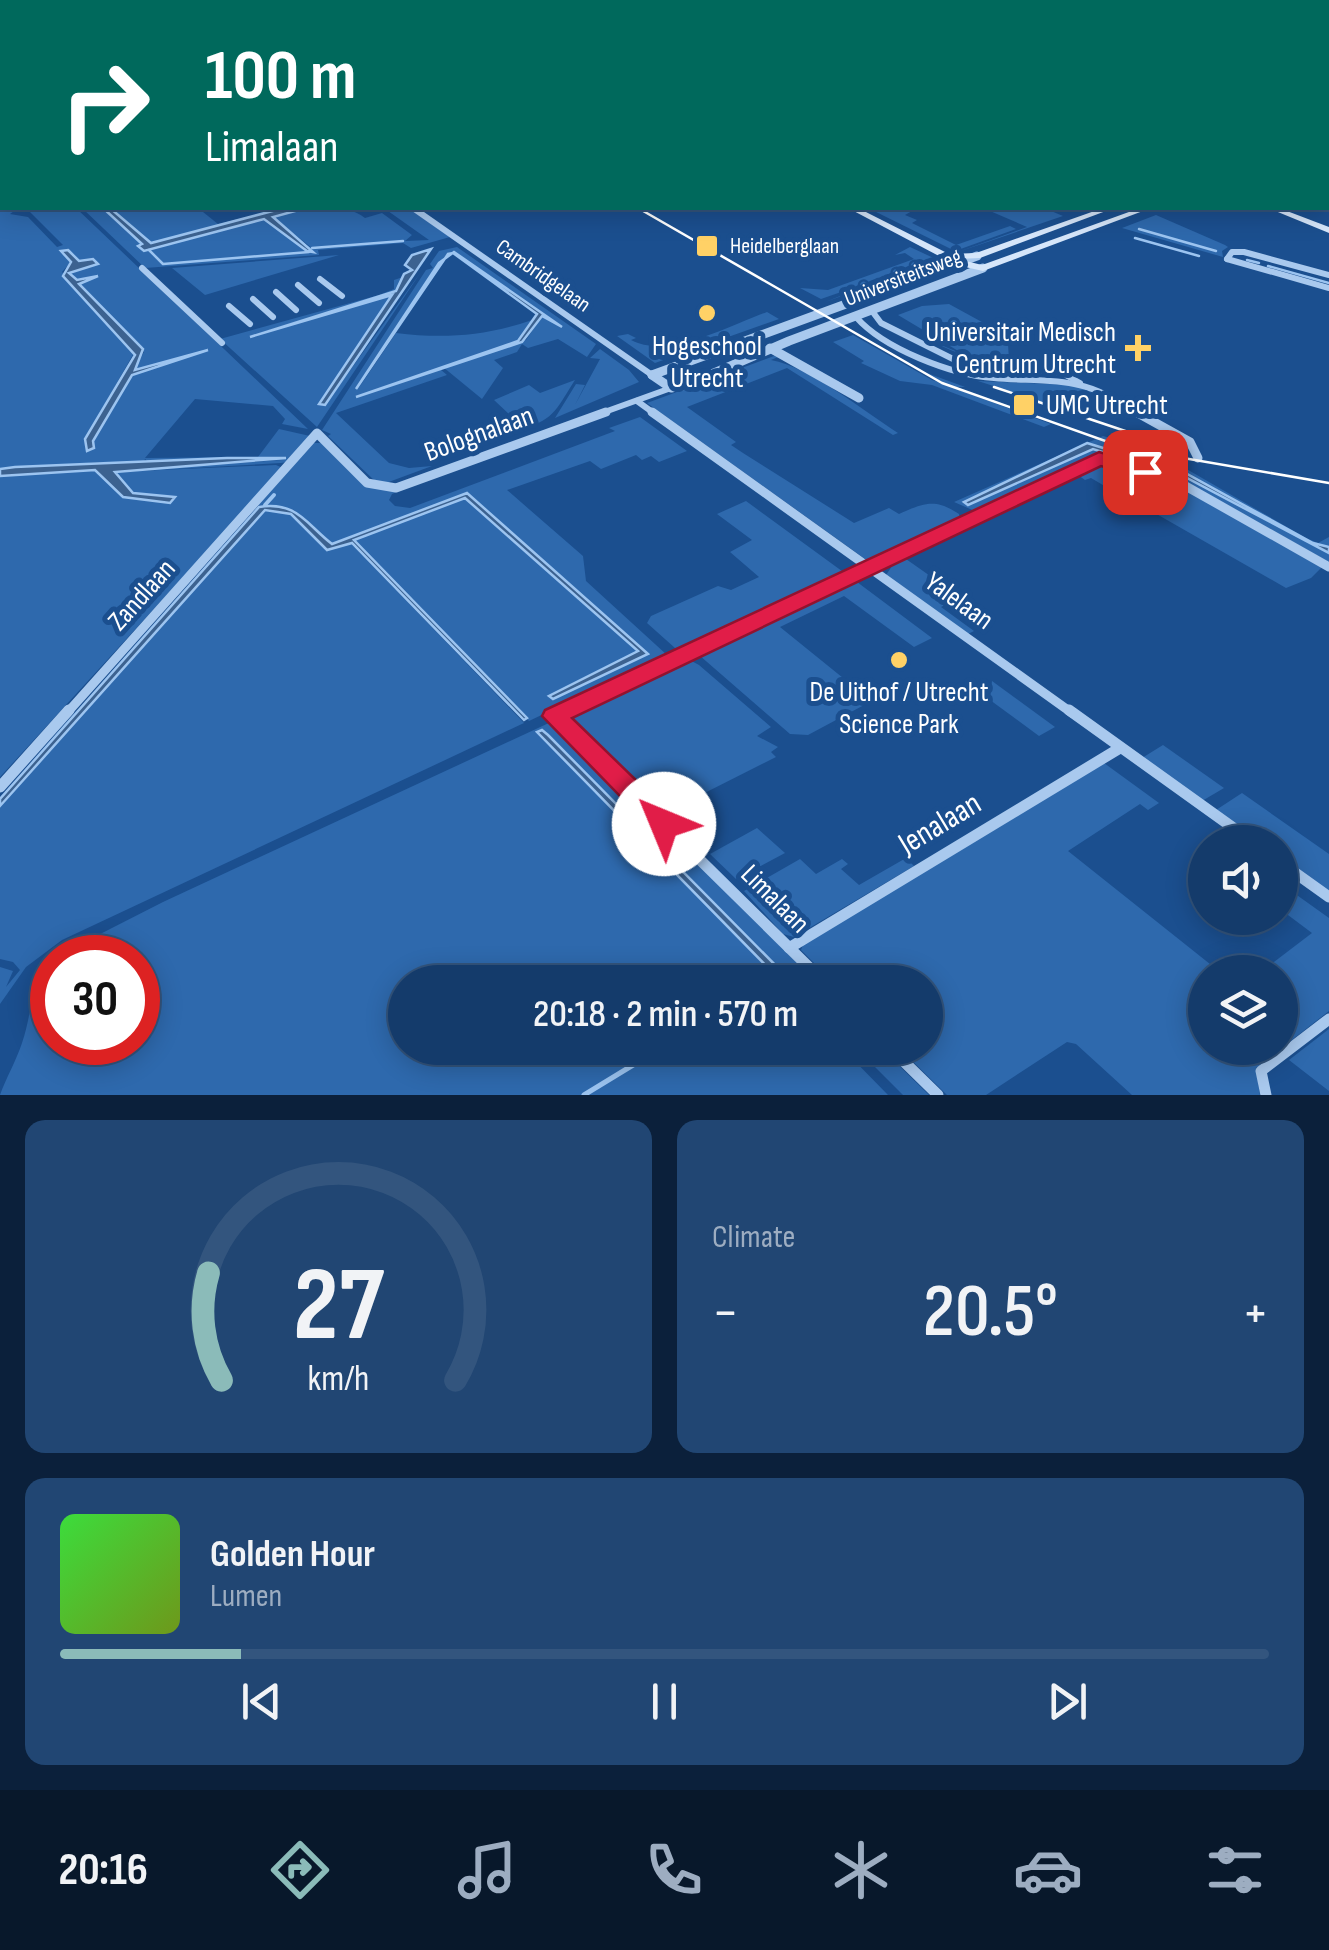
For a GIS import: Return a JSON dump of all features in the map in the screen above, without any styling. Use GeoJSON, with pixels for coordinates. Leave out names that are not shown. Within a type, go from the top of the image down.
{"type":"FeatureCollection","features":[{"type":"Feature","properties":{"kind":"main road"},"geometry":{"type":"LineString","coordinates":[[856,210],[959,263]]}},
{"type":"Feature","properties":{"kind":"main road","name":"Universiteitsweg"},"geometry":{"type":"LineString","coordinates":[[978,256],[1104,210]]}},
{"type":"Feature","properties":{"kind":"main road","name":"Universiteitsweg"},"geometry":{"type":"LineString","coordinates":[[959,263],[983,268],[1141,210]]}},
{"type":"Feature","properties":{"kind":"main road"},"geometry":{"type":"LineString","coordinates":[[1293,212],[1329,222]]}},
{"type":"Feature","properties":{"kind":"main road"},"geometry":{"type":"LineString","coordinates":[[1293,212],[1329,232]]}},
{"type":"Feature","properties":{"kind":"main road"},"geometry":{"type":"LineString","coordinates":[[941,253],[956,258],[978,256]]}},
{"type":"Feature","properties":{"kind":"street","name":"Cambridgelaan"},"geometry":{"type":"LineString","coordinates":[[415,210],[652,375]]}},
{"type":"Feature","properties":{"kind":"street"},"geometry":{"type":"LineString","coordinates":[[1329,276],[1245,252],[1232,252],[1227,259],[1329,288]]}},
{"type":"Feature","properties":{"kind":"street","name":"Universiteitsweg"},"geometry":{"type":"LineString","coordinates":[[779,330],[978,256]]}},
{"type":"Feature","properties":{"kind":"street"},"geometry":{"type":"LineString","coordinates":[[142,268],[222,343]]}},
{"type":"Feature","properties":{"kind":"street","name":"Universiteitsweg"},"geometry":{"type":"LineString","coordinates":[[806,336],[983,268]]}},
{"type":"Feature","properties":{"kind":"street"},"geometry":{"type":"LineString","coordinates":[[320,279],[342,296]]}},
{"type":"Feature","properties":{"kind":"street"},"geometry":{"type":"LineString","coordinates":[[919,280],[860,307],[856,317],[863,326],[913,355],[949,369],[988,378],[1082,385]]}},
{"type":"Feature","properties":{"kind":"street"},"geometry":{"type":"LineString","coordinates":[[298,285],[319,303]]}},
{"type":"Feature","properties":{"kind":"street"},"geometry":{"type":"LineString","coordinates":[[276,292],[296,310]]}},
{"type":"Feature","properties":{"kind":"street"},"geometry":{"type":"LineString","coordinates":[[253,299],[273,317]]}},
{"type":"Feature","properties":{"kind":"street"},"geometry":{"type":"LineString","coordinates":[[229,306],[250,324]]}},
{"type":"Feature","properties":{"kind":"street"},"geometry":{"type":"LineString","coordinates":[[872,311],[877,320],[933,352],[956,360],[1066,374],[1190,442],[1198,458]]}},
{"type":"Feature","properties":{"kind":"street"},"geometry":{"type":"LineString","coordinates":[[652,375],[779,330]]}},
{"type":"Feature","properties":{"kind":"street"},"geometry":{"type":"LineString","coordinates":[[779,330],[767,341],[775,352],[859,398]]}},
{"type":"Feature","properties":{"kind":"street"},"geometry":{"type":"LineString","coordinates":[[775,352],[806,336]]}},
{"type":"Feature","properties":{"kind":"street"},"geometry":{"type":"LineString","coordinates":[[794,359],[789,351],[806,336]]}},
{"type":"Feature","properties":{"kind":"street","name":"Bolognalaan"},"geometry":{"type":"LineString","coordinates":[[317,433],[367,484],[396,488],[775,352]]}},
{"type":"Feature","properties":{"kind":"street"},"geometry":{"type":"LineString","coordinates":[[702,356],[723,370]]}},
{"type":"Feature","properties":{"kind":"street"},"geometry":{"type":"LineString","coordinates":[[652,375],[672,388]]}},
{"type":"Feature","properties":{"kind":"street","name":"Yalelaan"},"geometry":{"type":"LineString","coordinates":[[637,401],[1229,825]]}},
{"type":"Feature","properties":{"kind":"street","name":"Zandlaan"},"geometry":{"type":"LineString","coordinates":[[0,787],[317,433]]}},
{"type":"Feature","properties":{"kind":"street"},"geometry":{"type":"LineString","coordinates":[[869,567],[1099,458],[1182,484],[1329,567]]}},
{"type":"Feature","properties":{"kind":"street","name":"Limalaan"},"geometry":{"type":"LineString","coordinates":[[806,965],[554,716],[869,567]]}},
{"type":"Feature","properties":{"kind":"street","name":"Jenalaan"},"geometry":{"type":"LineString","coordinates":[[789,948],[1120,748]]}},
{"type":"Feature","properties":{"kind":"street"},"geometry":{"type":"LineString","coordinates":[[1298,875],[1329,897]]}},
{"type":"Feature","properties":{"kind":"street"},"geometry":{"type":"LineString","coordinates":[[1266,1095],[1261,1071],[1329,1018]]}},
{"type":"Feature","properties":{"kind":"street"},"geometry":{"type":"LineString","coordinates":[[907,1065],[938,1095]]}},
{"type":"Feature","properties":{"kind":"shaded area"},"geometry":{"type":"Polygon","coordinates":[[[0,210],[15,210],[10,214],[28,217],[57,247],[63,245],[28,210],[78,210],[308,429],[282,424],[285,419],[273,406],[195,399],[145,458],[258,457],[279,429],[310,436],[287,462],[281,463],[156,470],[151,468],[284,460],[103,462],[0,469],[0,210]],[[68,250],[62,252],[71,262],[62,272],[135,351],[85,439],[94,448],[93,442],[144,352],[79,284],[96,277],[77,280],[69,273],[97,263],[93,259],[79,261],[68,250]]]}},
{"type":"Feature","properties":{"kind":"shaded area"},"geometry":{"type":"Polygon","coordinates":[[[84,210],[105,210],[144,251],[264,219],[313,249],[273,217],[296,210],[350,210],[365,218],[382,213],[412,235],[405,241],[429,240],[388,211],[411,210],[450,237],[411,248],[403,243],[318,250],[319,255],[145,268],[84,210]]]}},
{"type":"Feature","properties":{"kind":"shaded area"},"geometry":{"type":"Polygon","coordinates":[[[105,210],[112,210],[151,243],[276,210],[299,210],[273,217],[313,252],[264,219],[144,251],[138,246],[142,244],[105,210]]]}},
{"type":"Feature","properties":{"kind":"shaded area"},"geometry":{"type":"Polygon","coordinates":[[[112,210],[200,210],[218,224],[276,210],[150,243],[112,210]]]}},
{"type":"Feature","properties":{"kind":"shaded area"},"geometry":{"type":"Polygon","coordinates":[[[872,210],[912,211],[905,215],[917,220],[912,223],[956,245],[1010,226],[1016,229],[955,251],[872,210]]]}},
{"type":"Feature","properties":{"kind":"shaded area"},"geometry":{"type":"Polygon","coordinates":[[[1049,210],[1063,216],[958,252],[1027,227],[990,211],[1049,210]]]}},
{"type":"Feature","properties":{"kind":"shaded area"},"geometry":{"type":"Polygon","coordinates":[[[1156,215],[1225,245],[1228,247],[1222,251],[1223,257],[1122,228],[1156,215]]]}},
{"type":"Feature","properties":{"kind":"shaded area"},"geometry":{"type":"Polygon","coordinates":[[[457,247],[596,344],[587,357],[558,339],[528,348],[522,344],[517,352],[494,360],[503,368],[482,399],[443,367],[440,369],[447,375],[336,413],[389,463],[409,468],[432,466],[386,483],[376,482],[328,436],[331,434],[322,430],[426,270],[433,268],[430,264],[439,251],[457,247]],[[454,252],[439,263],[358,389],[396,333],[465,335],[532,320],[518,341],[526,340],[542,316],[559,328],[454,252]]]}},
{"type":"Feature","properties":{"kind":"shaded area"},"geometry":{"type":"Polygon","coordinates":[[[910,247],[940,261],[825,302],[927,262],[821,299],[800,288],[828,290],[914,259],[905,253],[895,255],[910,247]]]}},
{"type":"Feature","properties":{"kind":"shaded area"},"geometry":{"type":"Polygon","coordinates":[[[431,249],[325,405],[319,404],[392,295],[250,337],[396,291],[404,274],[412,270],[405,265],[412,255],[431,249]]]}},
{"type":"Feature","properties":{"kind":"shaded area"},"geometry":{"type":"Polygon","coordinates":[[[68,250],[79,261],[93,259],[98,264],[69,273],[77,280],[98,276],[79,284],[143,349],[135,370],[208,350],[132,375],[93,441],[94,448],[87,451],[85,439],[135,355],[63,276],[71,262],[61,251],[68,250]]]}},
{"type":"Feature","properties":{"kind":"shaded area"},"geometry":{"type":"Polygon","coordinates":[[[452,253],[562,327],[542,316],[522,342],[356,397],[518,341],[537,314],[452,253]]]}},
{"type":"Feature","properties":{"kind":"shaded area"},"geometry":{"type":"Polygon","coordinates":[[[339,255],[205,295],[172,268],[339,255]]]}},
{"type":"Feature","properties":{"kind":"shaded area"},"geometry":{"type":"Polygon","coordinates":[[[445,259],[356,389],[439,263],[445,259]]]}},
{"type":"Feature","properties":{"kind":"shaded area"},"geometry":{"type":"Polygon","coordinates":[[[421,272],[317,427],[220,339],[379,295],[394,289],[394,280],[406,276],[397,291],[250,336],[392,295],[320,404],[325,405],[421,272]]]}},
{"type":"Feature","properties":{"kind":"shaded area"},"geometry":{"type":"Polygon","coordinates":[[[949,304],[1024,342],[1008,344],[1009,360],[973,358],[955,352],[936,343],[965,355],[898,315],[922,306],[949,304]]]}},
{"type":"Feature","properties":{"kind":"shaded area"},"geometry":{"type":"Polygon","coordinates":[[[767,312],[779,319],[655,363],[617,336],[628,334],[636,338],[631,340],[646,345],[680,344],[767,312]]]}},
{"type":"Feature","properties":{"kind":"shaded area"},"geometry":{"type":"Polygon","coordinates":[[[853,335],[932,380],[945,384],[916,369],[965,387],[951,387],[1051,424],[1044,427],[932,385],[900,381],[861,363],[864,361],[833,342],[853,335]]]}},
{"type":"Feature","properties":{"kind":"shaded area"},"geometry":{"type":"Polygon","coordinates":[[[600,349],[639,382],[555,418],[576,384],[585,385],[575,405],[600,359],[590,358],[600,349]]]}},
{"type":"Feature","properties":{"kind":"shaded area"},"geometry":{"type":"Polygon","coordinates":[[[778,357],[771,360],[803,371],[898,433],[893,435],[787,368],[687,407],[736,442],[731,445],[854,523],[889,508],[899,514],[929,504],[951,509],[959,514],[960,521],[868,561],[647,403],[778,357]]]}},
{"type":"Feature","properties":{"kind":"shaded area"},"geometry":{"type":"Polygon","coordinates":[[[575,380],[549,416],[524,428],[494,400],[529,385],[540,393],[575,380]]]}},
{"type":"Feature","properties":{"kind":"shaded area"},"geometry":{"type":"Polygon","coordinates":[[[978,381],[1072,385],[1090,390],[1093,405],[1076,413],[978,381]]]}},
{"type":"Feature","properties":{"kind":"shaded area"},"geometry":{"type":"Polygon","coordinates":[[[640,417],[687,451],[659,462],[651,456],[642,460],[636,455],[601,469],[590,461],[507,490],[583,556],[586,581],[667,655],[529,721],[351,538],[331,544],[294,510],[256,505],[312,443],[321,443],[350,473],[369,485],[394,489],[410,486],[392,494],[389,500],[395,506],[410,508],[615,431],[609,428],[640,417]]]}},
{"type":"Feature","properties":{"kind":"shaded area"},"geometry":{"type":"Polygon","coordinates":[[[1103,436],[1182,457],[1161,460],[1186,465],[1183,467],[1306,538],[1318,543],[1329,537],[1329,562],[1184,481],[1104,456],[977,512],[954,502],[1103,436]]]}},
{"type":"Feature","properties":{"kind":"shaded area"},"geometry":{"type":"Polygon","coordinates":[[[1087,443],[1187,474],[1313,543],[1329,547],[1329,553],[1185,477],[1093,449],[968,505],[964,502],[1087,443]]]}},
{"type":"Feature","properties":{"kind":"shaded area"},"geometry":{"type":"Polygon","coordinates":[[[286,458],[115,472],[133,493],[175,497],[170,503],[123,497],[95,470],[0,476],[0,469],[15,467],[286,458]]]}},
{"type":"Feature","properties":{"kind":"shaded area"},"geometry":{"type":"Polygon","coordinates":[[[1105,462],[1174,483],[1322,567],[1311,578],[1286,588],[1132,500],[1108,494],[1113,491],[1075,473],[1105,462]]]}},
{"type":"Feature","properties":{"kind":"shaded area"},"geometry":{"type":"Polygon","coordinates":[[[276,465],[283,468],[0,777],[0,476],[95,470],[123,497],[170,503],[174,497],[133,493],[115,472],[276,465]]]}},
{"type":"Feature","properties":{"kind":"shaded area"},"geometry":{"type":"Polygon","coordinates":[[[467,493],[648,654],[553,699],[549,696],[638,651],[465,498],[354,540],[527,718],[524,720],[352,543],[327,550],[291,514],[265,510],[0,806],[0,799],[259,507],[292,511],[332,544],[467,493]]]}},
{"type":"Feature","properties":{"kind":"shaded area"},"geometry":{"type":"Polygon","coordinates":[[[746,501],[846,574],[690,647],[675,648],[647,623],[651,616],[718,586],[731,590],[759,577],[730,552],[752,540],[717,514],[746,501]]]}},
{"type":"Feature","properties":{"kind":"shaded area"},"geometry":{"type":"Polygon","coordinates":[[[263,510],[291,514],[327,550],[350,542],[524,723],[73,935],[30,935],[30,964],[0,1004],[0,967],[13,971],[6,987],[20,970],[13,962],[0,959],[0,806],[263,510]]]}},
{"type":"Feature","properties":{"kind":"shaded area"},"geometry":{"type":"Polygon","coordinates":[[[929,544],[896,563],[906,559],[960,597],[941,607],[974,631],[968,634],[886,575],[892,566],[888,562],[929,544]]]}},
{"type":"Feature","properties":{"kind":"shaded area"},"geometry":{"type":"Polygon","coordinates":[[[853,579],[932,638],[914,647],[844,596],[780,627],[848,682],[844,685],[866,704],[808,735],[790,734],[699,655],[853,579]]]}},
{"type":"Feature","properties":{"kind":"shaded area"},"geometry":{"type":"Polygon","coordinates":[[[686,658],[771,727],[757,736],[778,747],[771,752],[776,757],[665,813],[567,719],[569,713],[686,658]]]}},
{"type":"Feature","properties":{"kind":"shaded area"},"geometry":{"type":"Polygon","coordinates":[[[992,681],[1055,727],[1039,736],[990,700],[992,681]]]}},
{"type":"Feature","properties":{"kind":"shaded area"},"geometry":{"type":"Polygon","coordinates":[[[556,722],[799,965],[775,965],[752,952],[764,965],[388,965],[388,1065],[859,1065],[888,1095],[0,1095],[22,1043],[30,1010],[30,1065],[160,1065],[160,935],[98,935],[556,722]]]}},
{"type":"Feature","properties":{"kind":"shaded area"},"geometry":{"type":"Polygon","coordinates":[[[542,730],[775,965],[765,965],[537,732],[542,730]]]}},
{"type":"Feature","properties":{"kind":"shaded area"},"geometry":{"type":"Polygon","coordinates":[[[1163,745],[1224,788],[1202,801],[1142,758],[1163,745]]]}},
{"type":"Feature","properties":{"kind":"shaded area"},"geometry":{"type":"Polygon","coordinates":[[[1104,763],[1159,803],[1148,810],[1140,804],[1068,851],[1199,955],[1188,955],[1188,1065],[1260,1065],[1256,1068],[1260,1095],[1132,1095],[1076,1044],[1067,1042],[986,1095],[947,1095],[916,1065],[943,1065],[943,965],[816,965],[801,950],[803,945],[1104,763]]]}},
{"type":"Feature","properties":{"kind":"shaded area"},"geometry":{"type":"Polygon","coordinates":[[[1242,793],[1288,825],[1237,825],[1216,810],[1242,793]]]}},
{"type":"Feature","properties":{"kind":"shaded area"},"geometry":{"type":"Polygon","coordinates":[[[757,828],[785,853],[736,879],[710,854],[757,828]]]}},
{"type":"Feature","properties":{"kind":"shaded area"},"geometry":{"type":"Polygon","coordinates":[[[1298,832],[1329,854],[1329,892],[1298,869],[1298,832]]]}},
{"type":"Feature","properties":{"kind":"shaded area"},"geometry":{"type":"Polygon","coordinates":[[[906,858],[914,866],[794,937],[783,934],[744,891],[800,859],[816,874],[842,859],[848,864],[841,869],[859,885],[906,858]]]}},
{"type":"Feature","properties":{"kind":"shaded area"},"geometry":{"type":"Polygon","coordinates":[[[1298,896],[1329,918],[1329,1011],[1298,1035],[1298,955],[1283,955],[1312,933],[1298,922],[1298,896]]]}},
{"type":"Feature","properties":{"kind":"shaded area"},"geometry":{"type":"Polygon","coordinates":[[[1329,1029],[1329,1091],[1295,1065],[1298,1053],[1329,1029]]]}},
{"type":"Feature","properties":{"kind":"shaded area"},"geometry":{"type":"Polygon","coordinates":[[[873,1065],[898,1065],[929,1095],[903,1095],[873,1065]]]}},
{"type":"Feature","properties":{"kind":"waterway"},"geometry":{"type":"LineString","coordinates":[[1139,229],[1216,251]]}},
{"type":"Feature","properties":{"kind":"waterway"},"geometry":{"type":"LineString","coordinates":[[1135,238],[1199,256]]}},
{"type":"Feature","properties":{"kind":"waterway"},"geometry":{"type":"LineString","coordinates":[[312,248],[403,241]]}},
{"type":"Feature","properties":{"kind":"waterway"},"geometry":{"type":"LineString","coordinates":[[149,250],[163,264],[309,252]]}},
{"type":"Feature","properties":{"kind":"waterway"},"geometry":{"type":"LineString","coordinates":[[1247,260],[1259,263]]}},
{"type":"Feature","properties":{"kind":"waterway"},"geometry":{"type":"LineString","coordinates":[[1268,266],[1329,283]]}},
{"type":"Feature","properties":{"kind":"waterway"},"geometry":{"type":"LineString","coordinates":[[265,505],[274,495]]}},
{"type":"Feature","properties":{"kind":"waterway"},"geometry":{"type":"LineString","coordinates":[[584,1095],[633,1065]]}},
{"type":"Feature","properties":{"kind":"tram line"},"geometry":{"type":"LineString","coordinates":[[641,210],[942,383],[1125,448],[1329,483]]}},
{"type":"Feature","properties":{"kind":"tram line"},"geometry":{"type":"LineString","coordinates":[[994,387],[1170,446]]}},
{"type":"Feature","properties":{"kind":"place","name":"Heidelberglaan"},"geometry":{"type":"Point","coordinates":[707,246]}},
{"type":"Feature","properties":{"kind":"place","name":"Hogeschool Utrecht"},"geometry":{"type":"Point","coordinates":[707,313]}},
{"type":"Feature","properties":{"kind":"place","name":"Universitair Medisch Centrum Utrecht"},"geometry":{"type":"Point","coordinates":[1138,348]}},
{"type":"Feature","properties":{"kind":"place","name":"UMC Utrecht"},"geometry":{"type":"Point","coordinates":[1024,405]}},
{"type":"Feature","properties":{"kind":"place","name":"De Uithof / Utrecht Science Park"},"geometry":{"type":"Point","coordinates":[899,660]}},
{"type":"Feature","properties":{"kind":"route"},"geometry":{"type":"LineString","coordinates":[[664,824],[554,716],[1099,458],[1145,472]]}}]}
